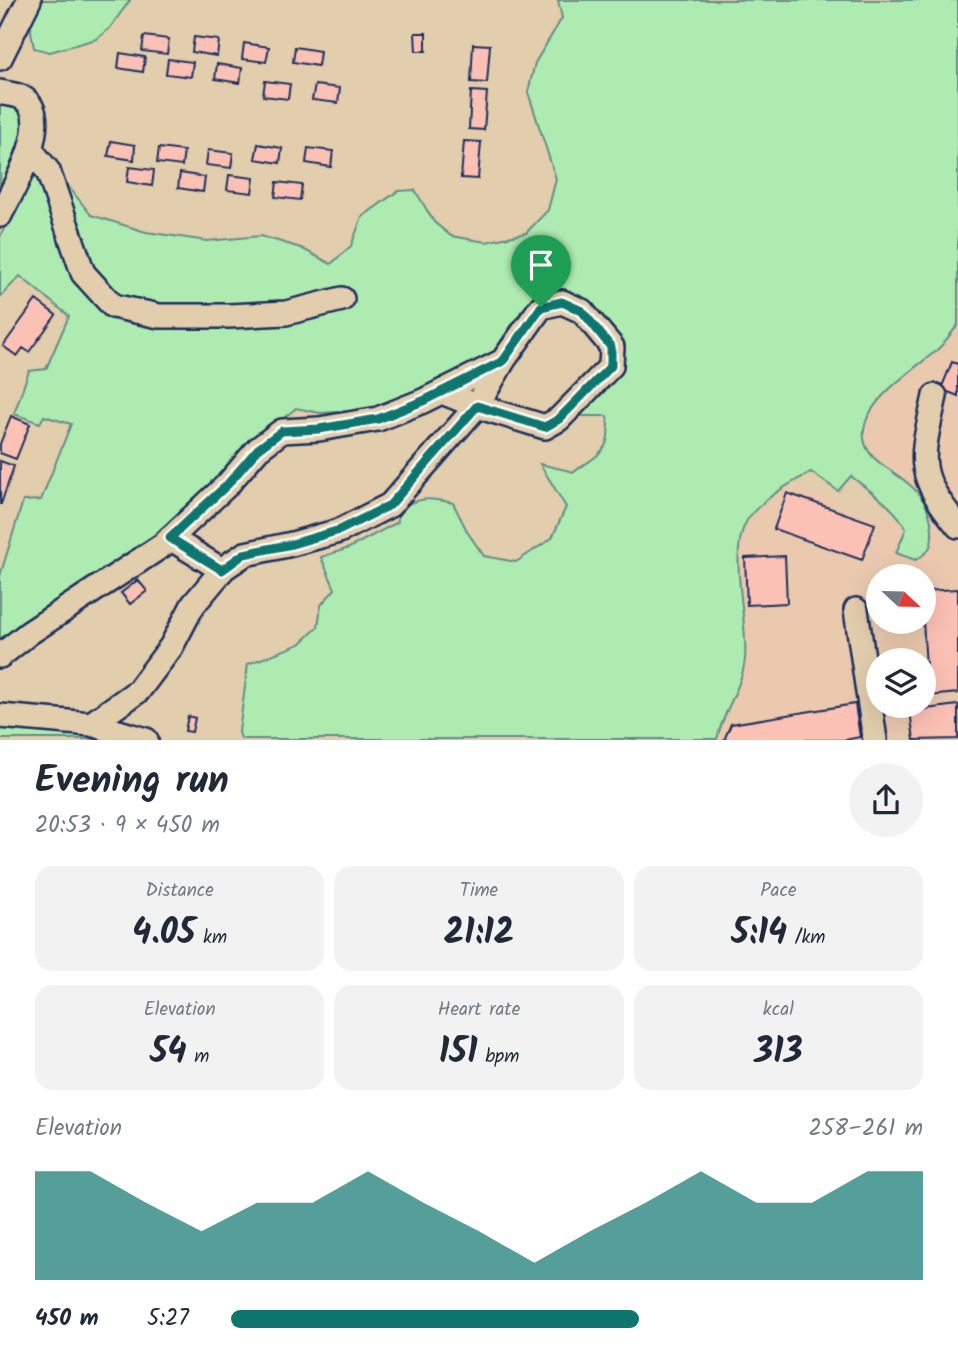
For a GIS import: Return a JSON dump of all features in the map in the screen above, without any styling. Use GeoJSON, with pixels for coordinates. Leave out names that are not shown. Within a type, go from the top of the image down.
{"type":"FeatureCollection","features":[{"type":"Feature","properties":{"kind":"lane"},"geometry":{"type":"LineString","coordinates":[[0,58],[29,0]]}},
{"type":"Feature","properties":{"kind":"lane"},"geometry":{"type":"LineString","coordinates":[[0,92],[22,98],[33,108],[36,125],[30,149],[0,215]]}},
{"type":"Feature","properties":{"kind":"lane"},"geometry":{"type":"LineString","coordinates":[[30,149],[48,171],[83,273],[113,306],[159,316],[229,316],[286,313],[342,299]]}},
{"type":"Feature","properties":{"kind":"lane"},"geometry":{"type":"LineString","coordinates":[[91,724],[138,691],[171,647],[193,605],[222,570],[244,554],[340,530],[390,505],[477,406],[503,361],[541,307],[562,302],[582,311],[611,347],[611,366],[559,419],[545,427],[477,406],[442,392]]}},
{"type":"Feature","properties":{"kind":"lane"},"geometry":{"type":"LineString","coordinates":[[0,656],[29,632],[170,538],[227,485],[258,449],[282,431],[319,429],[378,419],[442,392],[503,361]]}},
{"type":"Feature","properties":{"kind":"lane"},"geometry":{"type":"LineString","coordinates":[[935,396],[923,453],[927,482],[958,526]]}},
{"type":"Feature","properties":{"kind":"lane"},"geometry":{"type":"LineString","coordinates":[[170,538],[222,570]]}},
{"type":"Feature","properties":{"kind":"lane"},"geometry":{"type":"LineString","coordinates":[[856,610],[874,740]]}},
{"type":"Feature","properties":{"kind":"lane"},"geometry":{"type":"LineString","coordinates":[[0,716],[91,724],[146,740]]}},
{"type":"Feature","properties":{"kind":"shaded area"},"geometry":{"type":"Polygon","coordinates":[[[958,325],[958,739],[717,740],[741,679],[739,540],[751,514],[787,485],[903,523],[906,529],[896,552],[907,559],[905,480],[875,459],[864,440],[866,420],[881,398],[939,348],[958,325]]]}},
{"type":"Feature","properties":{"kind":"green space"},"geometry":{"type":"Polygon","coordinates":[[[44,0],[130,0],[109,29],[96,39],[50,52],[34,48],[31,31],[32,10],[44,0]]]}},
{"type":"Feature","properties":{"kind":"green space"},"geometry":{"type":"Polygon","coordinates":[[[558,0],[958,0],[958,325],[940,347],[902,377],[879,400],[865,426],[864,439],[868,451],[876,460],[910,485],[920,496],[928,511],[932,530],[931,545],[927,552],[915,560],[896,553],[906,529],[902,521],[882,500],[851,476],[838,491],[811,472],[763,503],[750,516],[739,546],[745,659],[740,680],[717,739],[241,739],[239,732],[248,664],[300,644],[318,627],[321,605],[335,589],[321,557],[349,548],[398,522],[397,511],[411,503],[424,500],[453,503],[468,533],[484,556],[516,562],[552,538],[566,507],[540,464],[574,472],[602,450],[608,437],[607,416],[573,416],[618,365],[592,310],[569,292],[549,293],[522,310],[485,364],[405,399],[370,410],[320,413],[296,408],[247,449],[189,509],[139,551],[0,649],[0,576],[23,501],[41,500],[71,424],[44,416],[40,423],[14,414],[29,371],[46,369],[69,316],[20,276],[0,297],[0,237],[30,169],[65,182],[91,215],[146,232],[207,241],[261,236],[301,248],[331,264],[351,246],[362,217],[398,191],[415,190],[434,222],[451,236],[486,242],[526,233],[548,210],[556,179],[528,92],[535,63],[562,18],[558,0]]]}},
{"type":"Feature","properties":{"kind":"green space"},"geometry":{"type":"Polygon","coordinates":[[[0,96],[30,117],[0,202],[0,96]]]}},
{"type":"Feature","properties":{"kind":"green space"},"geometry":{"type":"Polygon","coordinates":[[[0,722],[90,728],[109,739],[0,739],[0,722]]]}},
{"type":"Feature","properties":{"kind":"building"},"geometry":{"type":"Polygon","coordinates":[[[415,33],[426,33],[426,51],[416,51],[415,33]]]}},
{"type":"Feature","properties":{"kind":"building"},"geometry":{"type":"Polygon","coordinates":[[[144,36],[169,39],[167,54],[142,51],[144,36]]]}},
{"type":"Feature","properties":{"kind":"building"},"geometry":{"type":"Polygon","coordinates":[[[194,37],[219,40],[217,56],[192,52],[194,37]]]}},
{"type":"Feature","properties":{"kind":"building"},"geometry":{"type":"Polygon","coordinates":[[[244,43],[269,47],[266,62],[242,59],[244,43]]]}},
{"type":"Feature","properties":{"kind":"building"},"geometry":{"type":"Polygon","coordinates":[[[473,44],[490,45],[487,83],[471,82],[473,44]]]}},
{"type":"Feature","properties":{"kind":"building"},"geometry":{"type":"Polygon","coordinates":[[[295,47],[320,51],[318,66],[293,62],[295,47]]]}},
{"type":"Feature","properties":{"kind":"building"},"geometry":{"type":"Polygon","coordinates":[[[120,53],[145,57],[143,72],[118,68],[120,53]]]}},
{"type":"Feature","properties":{"kind":"building"},"geometry":{"type":"Polygon","coordinates":[[[168,59],[193,62],[191,77],[166,74],[168,59]]]}},
{"type":"Feature","properties":{"kind":"building"},"geometry":{"type":"Polygon","coordinates":[[[217,64],[242,68],[240,83],[215,79],[217,64]]]}},
{"type":"Feature","properties":{"kind":"building"},"geometry":{"type":"Polygon","coordinates":[[[265,81],[290,84],[288,99],[263,96],[265,81]]]}},
{"type":"Feature","properties":{"kind":"building"},"geometry":{"type":"Polygon","coordinates":[[[315,85],[340,88],[338,103],[312,100],[315,85]]]}},
{"type":"Feature","properties":{"kind":"building"},"geometry":{"type":"Polygon","coordinates":[[[471,91],[487,92],[484,130],[469,129],[471,91]]]}},
{"type":"Feature","properties":{"kind":"building"},"geometry":{"type":"Polygon","coordinates":[[[111,141],[135,145],[134,160],[108,156],[111,141]]]}},
{"type":"Feature","properties":{"kind":"building"},"geometry":{"type":"Polygon","coordinates":[[[464,141],[481,142],[478,179],[461,178],[464,141]]]}},
{"type":"Feature","properties":{"kind":"building"},"geometry":{"type":"Polygon","coordinates":[[[258,144],[282,148],[280,163],[255,159],[258,144]]]}},
{"type":"Feature","properties":{"kind":"building"},"geometry":{"type":"Polygon","coordinates":[[[159,148],[184,151],[182,166],[157,163],[159,148]]]}},
{"type":"Feature","properties":{"kind":"building"},"geometry":{"type":"Polygon","coordinates":[[[308,148],[333,151],[331,167],[306,163],[308,148]]]}},
{"type":"Feature","properties":{"kind":"building"},"geometry":{"type":"Polygon","coordinates":[[[208,150],[233,153],[231,168],[206,165],[208,150]]]}},
{"type":"Feature","properties":{"kind":"building"},"geometry":{"type":"Polygon","coordinates":[[[129,167],[154,170],[152,186],[127,182],[129,167]]]}},
{"type":"Feature","properties":{"kind":"building"},"geometry":{"type":"Polygon","coordinates":[[[180,173],[205,177],[203,192],[178,188],[180,173]]]}},
{"type":"Feature","properties":{"kind":"building"},"geometry":{"type":"Polygon","coordinates":[[[229,175],[254,178],[252,193],[227,190],[229,175]]]}},
{"type":"Feature","properties":{"kind":"building"},"geometry":{"type":"Polygon","coordinates":[[[277,182],[302,185],[300,200],[275,197],[277,182]]]}},
{"type":"Feature","properties":{"kind":"building"},"geometry":{"type":"Polygon","coordinates":[[[36,300],[56,315],[29,352],[23,348],[17,356],[3,346],[36,300]]]}},
{"type":"Feature","properties":{"kind":"building"},"geometry":{"type":"Polygon","coordinates":[[[952,362],[958,364],[958,396],[941,389],[952,362]]]}},
{"type":"Feature","properties":{"kind":"building"},"geometry":{"type":"Polygon","coordinates":[[[11,416],[30,424],[16,459],[0,453],[0,444],[11,416]]]}},
{"type":"Feature","properties":{"kind":"building"},"geometry":{"type":"Polygon","coordinates":[[[0,461],[14,466],[1,504],[0,504],[0,461]]]}},
{"type":"Feature","properties":{"kind":"building"},"geometry":{"type":"Polygon","coordinates":[[[787,493],[875,524],[862,560],[774,529],[787,493]]]}},
{"type":"Feature","properties":{"kind":"building"},"geometry":{"type":"Polygon","coordinates":[[[785,556],[787,603],[747,605],[745,558],[785,556]]]}},
{"type":"Feature","properties":{"kind":"building"},"geometry":{"type":"Polygon","coordinates":[[[138,580],[147,591],[130,604],[121,593],[138,580]]]}},
{"type":"Feature","properties":{"kind":"building"},"geometry":{"type":"Polygon","coordinates":[[[958,589],[958,693],[936,695],[936,648],[925,648],[924,634],[936,634],[936,590],[958,589]]]}},
{"type":"Feature","properties":{"kind":"building"},"geometry":{"type":"Polygon","coordinates":[[[855,704],[860,737],[845,740],[724,740],[731,724],[855,704]]]}},
{"type":"Feature","properties":{"kind":"building"},"geometry":{"type":"Polygon","coordinates":[[[958,705],[958,739],[914,740],[911,718],[936,718],[936,708],[958,705]]]}},
{"type":"Feature","properties":{"kind":"building"},"geometry":{"type":"Polygon","coordinates":[[[188,716],[195,718],[192,732],[185,731],[188,716]]]}},
{"type":"Feature","properties":{"kind":"route"},"geometry":{"type":"LineString","coordinates":[[562,302],[582,311],[611,347],[611,366],[559,419],[545,427],[477,406],[390,505],[340,530],[244,554],[222,570],[170,538],[227,485],[258,449],[282,431],[319,429],[378,419],[423,401],[503,361],[541,307],[562,302]]}}]}
